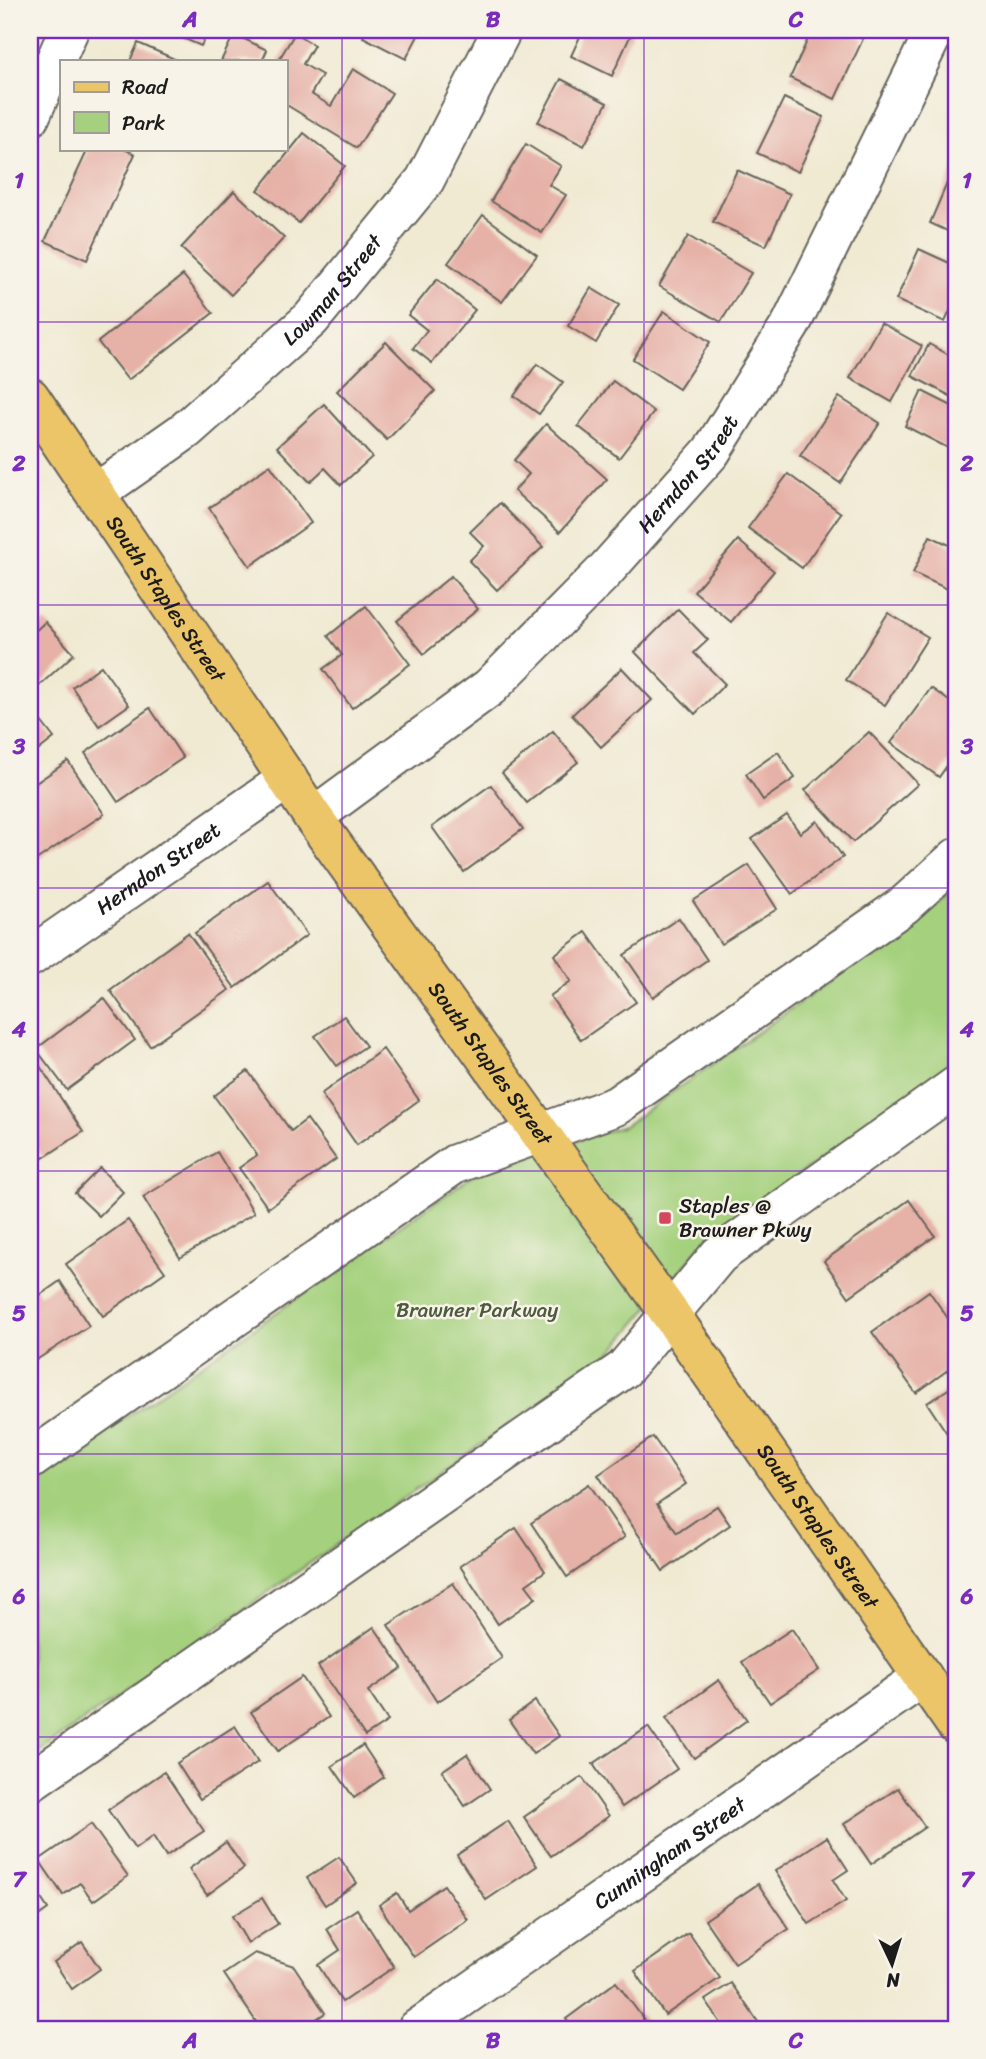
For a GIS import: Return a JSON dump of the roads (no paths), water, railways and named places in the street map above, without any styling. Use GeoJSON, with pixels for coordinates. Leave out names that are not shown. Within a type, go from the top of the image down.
{"type":"FeatureCollection","features":[{"type":"Feature","properties":{"kind":"main road","name":"South Staples Street"},"geometry":{"type":"LineString","coordinates":[[30,397],[313,817],[671,1315],[956,1725]]}},
{"type":"Feature","properties":{"kind":"street"},"geometry":{"type":"LineString","coordinates":[[30,117],[69,30]]}},
{"type":"Feature","properties":{"kind":"street","name":"Lowman Street"},"geometry":{"type":"LineString","coordinates":[[96,493],[186,430],[311,319],[425,180],[502,30]]}},
{"type":"Feature","properties":{"kind":"street","name":"Herndon Street"},"geometry":{"type":"LineString","coordinates":[[313,817],[490,687],[603,573],[711,452],[791,324],[935,30]]}},
{"type":"Feature","properties":{"kind":"street","name":"Herndon Street"},"geometry":{"type":"LineString","coordinates":[[30,957],[288,779]]}},
{"type":"Feature","properties":{"kind":"street"},"geometry":{"type":"LineString","coordinates":[[30,1460],[455,1164],[616,1106],[904,905],[956,858]]}},
{"type":"Feature","properties":{"kind":"street"},"geometry":{"type":"LineString","coordinates":[[30,1782],[624,1369],[719,1255],[956,1087]]}},
{"type":"Feature","properties":{"kind":"street","name":"Cunningham Street"},"geometry":{"type":"LineString","coordinates":[[417,2029],[923,1677]]}},
{"type":"Feature","properties":{"kind":"place","name":"Staples @ Brawner Pkwy"},"geometry":{"type":"Point","coordinates":[665,1218]}},
{"type":"Feature","properties":{"kind":"park label","name":"Brawner Parkway"},"geometry":{"type":"Point","coordinates":[477,1310]}}]}
